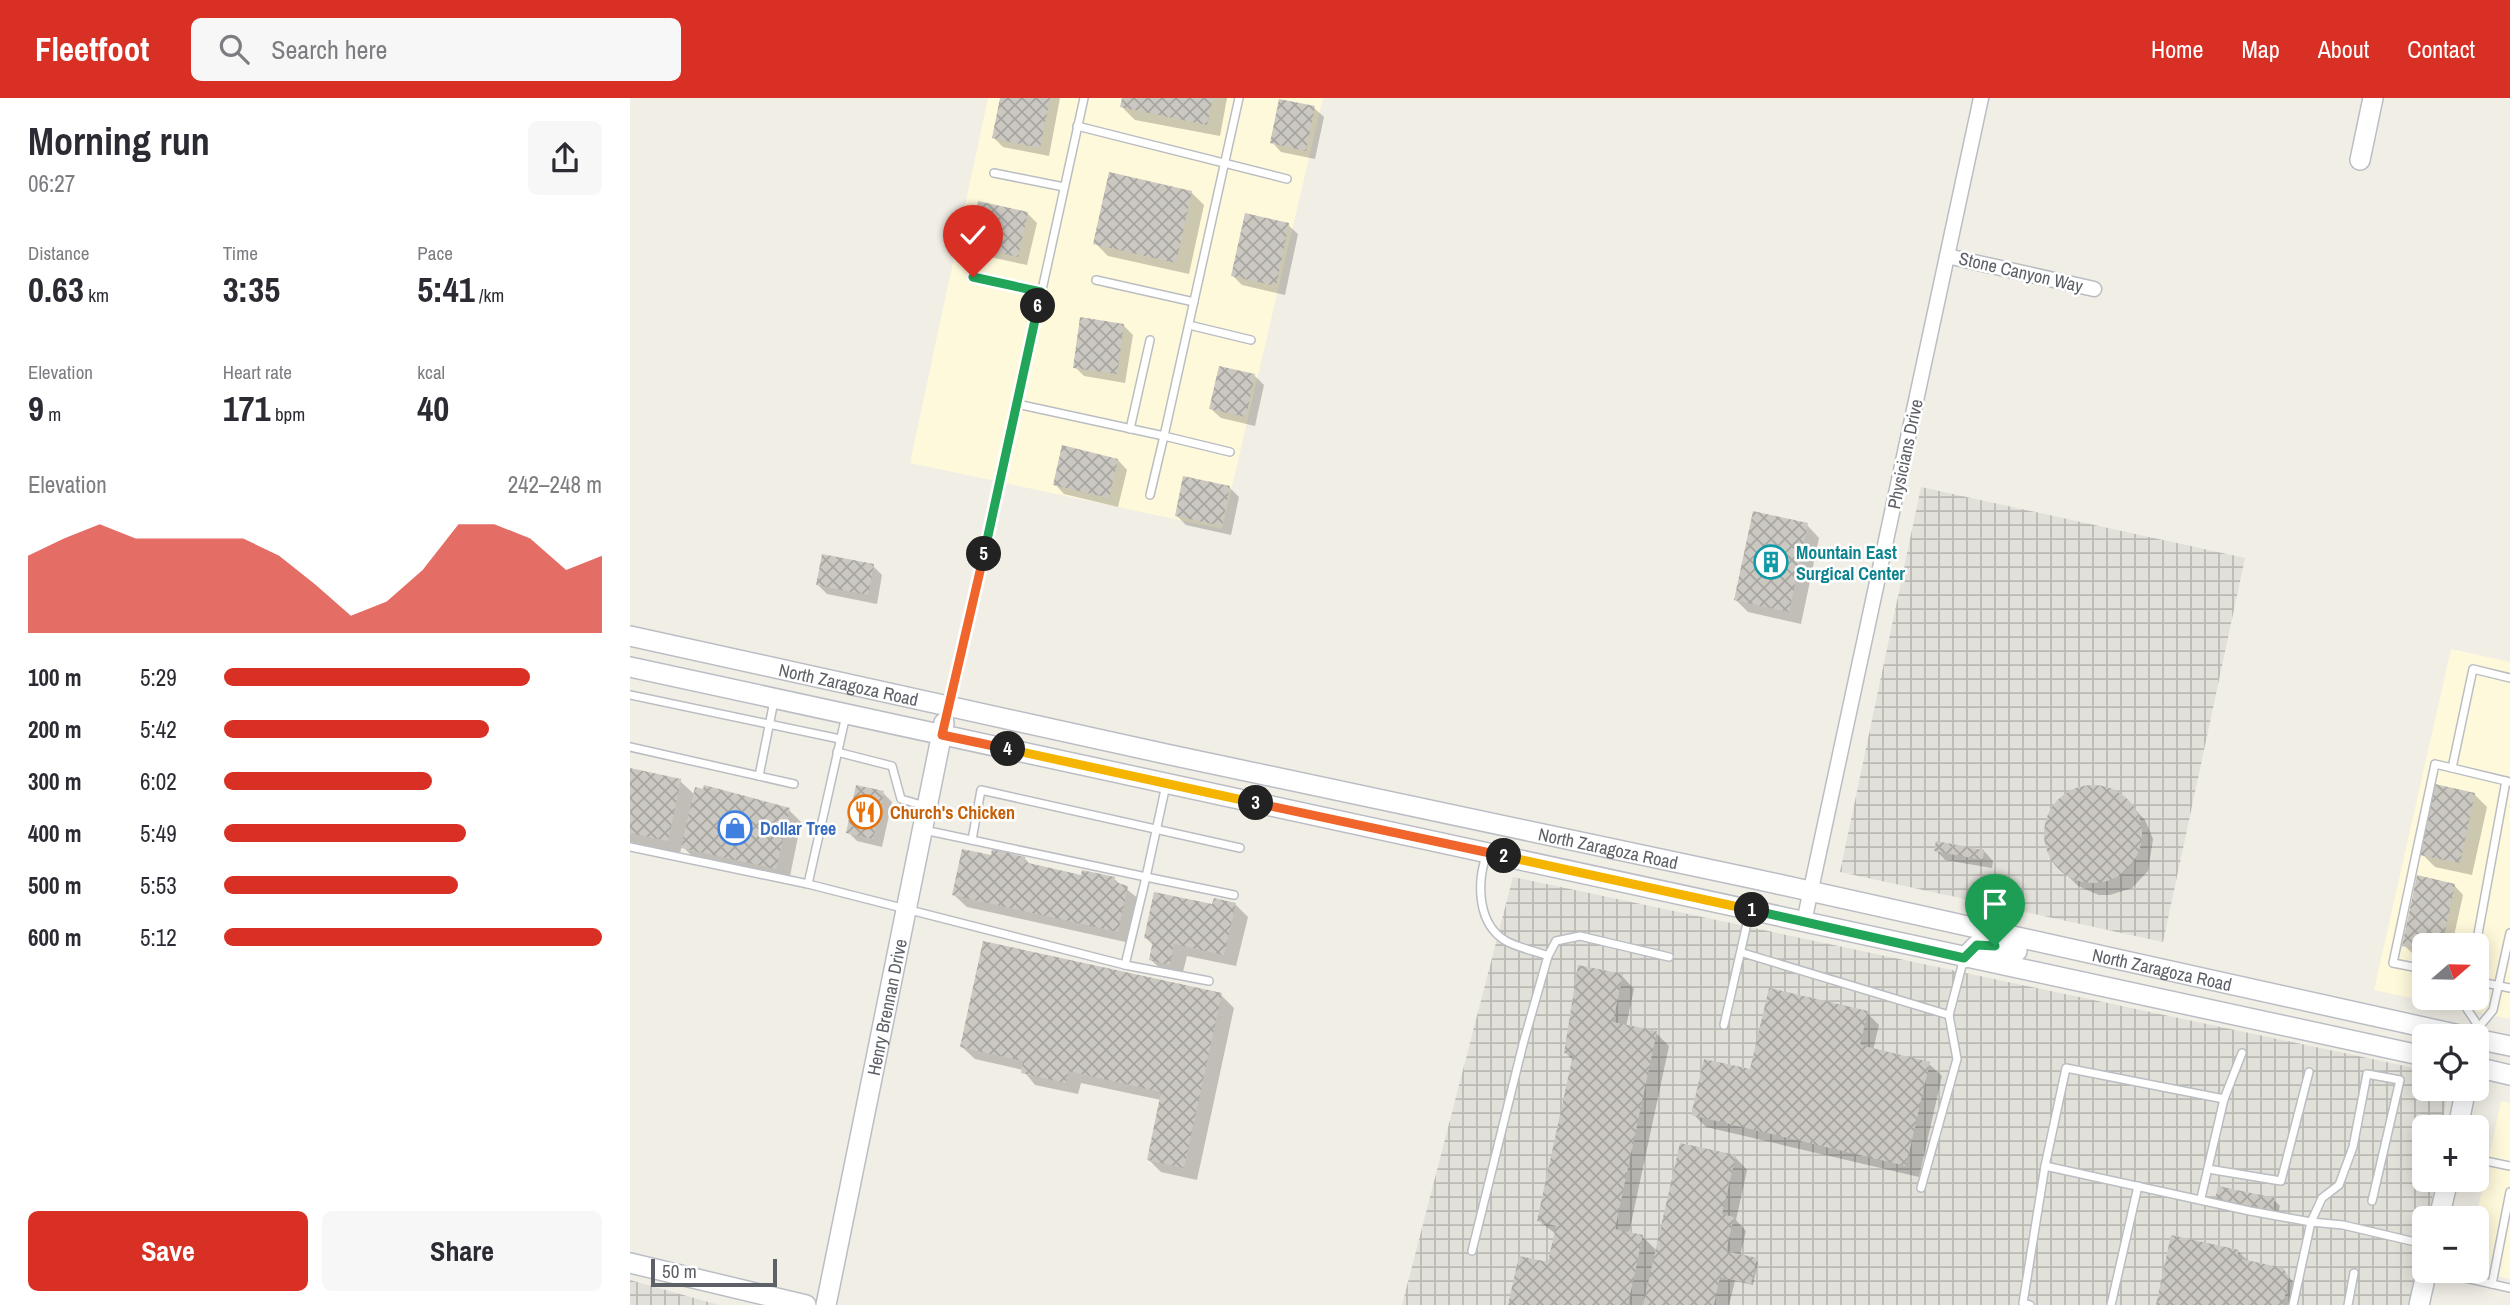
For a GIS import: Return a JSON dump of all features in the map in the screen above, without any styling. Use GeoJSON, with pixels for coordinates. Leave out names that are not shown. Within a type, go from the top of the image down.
{"type":"FeatureCollection","features":[{"type":"Feature","properties":{"kind":"main road"},"geometry":{"type":"LineString","coordinates":[[2360,160],[2373,98]]}},
{"type":"Feature","properties":{"kind":"main road","name":"North Zaragoza Road"},"geometry":{"type":"LineString","coordinates":[[630,636],[947,707],[2418,1024]]}},
{"type":"Feature","properties":{"kind":"main road"},"geometry":{"type":"LineString","coordinates":[[630,650],[724,670],[749,664]]}},
{"type":"Feature","properties":{"kind":"main road","name":"North Zaragoza Road"},"geometry":{"type":"LineString","coordinates":[[630,667],[2412,1053]]}},
{"type":"Feature","properties":{"kind":"main road","name":"Henry Brennan Drive"},"geometry":{"type":"LineString","coordinates":[[826,1305],[947,707]]}},
{"type":"Feature","properties":{"kind":"main road"},"geometry":{"type":"LineString","coordinates":[[1334,819],[1351,811],[1380,811],[1395,803]]}},
{"type":"Feature","properties":{"kind":"main road"},"geometry":{"type":"LineString","coordinates":[[1964,958],[1977,945],[2041,956],[2061,947]]}},
{"type":"Feature","properties":{"kind":"main road","name":"North Zaragoza Road"},"geometry":{"type":"LineString","coordinates":[[2489,1040],[2510,1046]]}},
{"type":"Feature","properties":{"kind":"main road"},"geometry":{"type":"LineString","coordinates":[[2489,1070],[2510,1075]]}},
{"type":"Feature","properties":{"kind":"main road"},"geometry":{"type":"LineString","coordinates":[[630,1264],[806,1305]]}},
{"type":"Feature","properties":{"kind":"main road"},"geometry":{"type":"LineString","coordinates":[[2419,1305],[2425,1283]]}},
{"type":"Feature","properties":{"kind":"street","name":"Physicians Drive"},"geometry":{"type":"LineString","coordinates":[[1804,922],[1981,98]]}},
{"type":"Feature","properties":{"kind":"street","name":"Stone Canyon Way"},"geometry":{"type":"LineString","coordinates":[[1947,256],[2094,289]]}},
{"type":"Feature","properties":{"kind":"lane"},"geometry":{"type":"LineString","coordinates":[[947,707],[955,687],[1084,98]]}},
{"type":"Feature","properties":{"kind":"lane"},"geometry":{"type":"LineString","coordinates":[[1150,495],[1239,98]]}},
{"type":"Feature","properties":{"kind":"lane"},"geometry":{"type":"LineString","coordinates":[[1077,126],[1287,179]]}},
{"type":"Feature","properties":{"kind":"lane"},"geometry":{"type":"LineString","coordinates":[[994,173],[1064,187]]}},
{"type":"Feature","properties":{"kind":"lane"},"geometry":{"type":"LineString","coordinates":[[973,277],[1041,292]]}},
{"type":"Feature","properties":{"kind":"lane"},"geometry":{"type":"LineString","coordinates":[[1096,281],[1194,302]]}},
{"type":"Feature","properties":{"kind":"lane"},"geometry":{"type":"LineString","coordinates":[[1189,325],[1251,340]]}},
{"type":"Feature","properties":{"kind":"lane"},"geometry":{"type":"LineString","coordinates":[[1130,429],[1150,340]]}},
{"type":"Feature","properties":{"kind":"lane"},"geometry":{"type":"LineString","coordinates":[[1017,404],[1230,452]]}},
{"type":"Feature","properties":{"kind":"lane"},"geometry":{"type":"LineString","coordinates":[[2452,768],[2473,669],[2510,678]]}},
{"type":"Feature","properties":{"kind":"lane"},"geometry":{"type":"LineString","coordinates":[[630,695],[840,739]]}},
{"type":"Feature","properties":{"kind":"lane"},"geometry":{"type":"LineString","coordinates":[[759,776],[774,698]]}},
{"type":"Feature","properties":{"kind":"lane"},"geometry":{"type":"LineString","coordinates":[[808,884],[846,714]]}},
{"type":"Feature","properties":{"kind":"lane"},"geometry":{"type":"LineString","coordinates":[[630,747],[794,784]]}},
{"type":"Feature","properties":{"kind":"lane"},"geometry":{"type":"LineString","coordinates":[[837,752],[892,766],[901,799],[928,807]]}},
{"type":"Feature","properties":{"kind":"lane"},"geometry":{"type":"LineString","coordinates":[[2412,967],[2393,963],[2435,764],[2508,781],[2478,933]]}},
{"type":"Feature","properties":{"kind":"lane"},"geometry":{"type":"LineString","coordinates":[[1125,965],[1167,784]]}},
{"type":"Feature","properties":{"kind":"lane"},"geometry":{"type":"LineString","coordinates":[[972,840],[982,790],[1240,848]]}},
{"type":"Feature","properties":{"kind":"lane"},"geometry":{"type":"LineString","coordinates":[[923,829],[1234,895]]}},
{"type":"Feature","properties":{"kind":"lane"},"geometry":{"type":"LineString","coordinates":[[630,847],[808,884],[1125,965],[1209,981]]}},
{"type":"Feature","properties":{"kind":"lane"},"geometry":{"type":"LineString","coordinates":[[1487,852],[1479,877],[1481,900],[1493,929],[1506,941],[1548,956]]}},
{"type":"Feature","properties":{"kind":"lane"},"geometry":{"type":"LineString","coordinates":[[1724,1025],[1743,953],[1750,909]]}},
{"type":"Feature","properties":{"kind":"lane"},"geometry":{"type":"LineString","coordinates":[[2483,1024],[2493,1010],[2510,933]]}},
{"type":"Feature","properties":{"kind":"lane"},"geometry":{"type":"LineString","coordinates":[[1472,1251],[1548,956],[1556,941],[1580,936],[1670,957]]}},
{"type":"Feature","properties":{"kind":"lane"},"geometry":{"type":"LineString","coordinates":[[1743,953],[1949,1015]]}},
{"type":"Feature","properties":{"kind":"lane"},"geometry":{"type":"LineString","coordinates":[[1920,1188],[1957,1059],[1949,1015],[1964,958]]}},
{"type":"Feature","properties":{"kind":"lane"},"geometry":{"type":"LineString","coordinates":[[2489,984],[2510,988]]}},
{"type":"Feature","properties":{"kind":"lane"},"geometry":{"type":"LineString","coordinates":[[2201,1198],[2224,1099],[2242,1053]]}},
{"type":"Feature","properties":{"kind":"lane"},"geometry":{"type":"LineString","coordinates":[[2031,1305],[2023,1303],[2045,1166],[2067,1069],[2224,1099]]}},
{"type":"Feature","properties":{"kind":"lane"},"geometry":{"type":"LineString","coordinates":[[2208,1169],[2281,1181],[2309,1072]]}},
{"type":"Feature","properties":{"kind":"lane"},"geometry":{"type":"LineString","coordinates":[[2293,1305],[2311,1222],[2322,1198],[2339,1185],[2353,1147],[2367,1074],[2400,1080],[2372,1202]]}},
{"type":"Feature","properties":{"kind":"lane"},"geometry":{"type":"LineString","coordinates":[[2489,1162],[2510,1166]]}},
{"type":"Feature","properties":{"kind":"lane"},"geometry":{"type":"LineString","coordinates":[[2045,1166],[2201,1198],[2250,1211],[2343,1225],[2412,1241]]}},
{"type":"Feature","properties":{"kind":"lane"},"geometry":{"type":"LineString","coordinates":[[2111,1305],[2138,1186]]}},
{"type":"Feature","properties":{"kind":"lane"},"geometry":{"type":"LineString","coordinates":[[2492,1284],[2510,1192]]}},
{"type":"Feature","properties":{"kind":"lane"},"geometry":{"type":"LineString","coordinates":[[2348,1305],[2354,1273]]}},
{"type":"Feature","properties":{"kind":"lane"},"geometry":{"type":"LineString","coordinates":[[2488,1283],[2510,1288]]}},
{"type":"Feature","properties":{"kind":"shaded area"},"geometry":{"type":"Polygon","coordinates":[[[988,98],[1323,98],[1222,529],[910,463],[988,98]]]}},
{"type":"Feature","properties":{"kind":"shaded area"},"geometry":{"type":"Polygon","coordinates":[[[1921,487],[2245,558],[2163,942],[1840,872],[1921,487]]]}},
{"type":"Feature","properties":{"kind":"shaded area"},"geometry":{"type":"Polygon","coordinates":[[[2451,649],[2510,662],[2510,1019],[2468,1010],[2489,1010],[2489,933],[2412,933],[2412,998],[2374,990],[2451,649]]]}},
{"type":"Feature","properties":{"kind":"shaded area"},"geometry":{"type":"Polygon","coordinates":[[[1513,877],[2412,1067],[2412,1101],[2446,1101],[2444,1115],[2412,1115],[2412,1192],[2433,1192],[2431,1206],[2412,1206],[2412,1283],[2420,1283],[2417,1305],[1402,1305],[1513,877]]]}},
{"type":"Feature","properties":{"kind":"shaded area"},"geometry":{"type":"Polygon","coordinates":[[[2501,1101],[2510,1103],[2510,1279],[2489,1275],[2489,1206],[2479,1206],[2482,1192],[2489,1192],[2489,1157],[2501,1101]]]}},
{"type":"Feature","properties":{"kind":"shaded area"},"geometry":{"type":"Polygon","coordinates":[[[630,1280],[719,1305],[630,1305],[630,1280]]]}},
{"type":"Feature","properties":{"kind":"building"},"geometry":{"type":"Polygon","coordinates":[[[1000,98],[1050,98],[1040,148],[992,138],[1000,98]]]}},
{"type":"Feature","properties":{"kind":"building"},"geometry":{"type":"Polygon","coordinates":[[[1122,98],[1213,98],[1207,125],[1120,107],[1122,98]]]}},
{"type":"Feature","properties":{"kind":"building"},"geometry":{"type":"Polygon","coordinates":[[[1279,99],[1315,106],[1306,151],[1270,143],[1279,99]]]}},
{"type":"Feature","properties":{"kind":"building"},"geometry":{"type":"Polygon","coordinates":[[[1109,172],[1192,191],[1176,263],[1093,244],[1109,172]]]}},
{"type":"Feature","properties":{"kind":"building"},"geometry":{"type":"Polygon","coordinates":[[[978,201],[1028,212],[1018,257],[969,246],[978,201]]]}},
{"type":"Feature","properties":{"kind":"building"},"geometry":{"type":"Polygon","coordinates":[[[1245,213],[1289,223],[1276,286],[1231,276],[1245,213]]]}},
{"type":"Feature","properties":{"kind":"building"},"geometry":{"type":"Polygon","coordinates":[[[1080,317],[1124,324],[1117,374],[1073,368],[1080,317]]]}},
{"type":"Feature","properties":{"kind":"building"},"geometry":{"type":"Polygon","coordinates":[[[1219,366],[1255,374],[1246,417],[1209,409],[1219,366]]]}},
{"type":"Feature","properties":{"kind":"building"},"geometry":{"type":"Polygon","coordinates":[[[1062,445],[1118,459],[1109,498],[1053,485],[1062,445]]]}},
{"type":"Feature","properties":{"kind":"building"},"geometry":{"type":"Polygon","coordinates":[[[1183,476],[1230,486],[1222,526],[1175,516],[1183,476]]]}},
{"type":"Feature","properties":{"kind":"building","name":"Mountain East Surgical Center"},"geometry":{"type":"Polygon","coordinates":[[[1753,511],[1808,523],[1789,612],[1734,600],[1753,511]]]}},
{"type":"Feature","properties":{"kind":"building"},"geometry":{"type":"Polygon","coordinates":[[[822,554],[874,564],[868,595],[816,585],[822,554]]]}},
{"type":"Feature","properties":{"kind":"building"},"geometry":{"type":"Polygon","coordinates":[[[630,768],[681,779],[668,841],[630,833],[630,768]]]}},
{"type":"Feature","properties":{"kind":"building"},"geometry":{"type":"Polygon","coordinates":[[[2435,784],[2475,793],[2460,863],[2420,855],[2435,784]]]}},
{"type":"Feature","properties":{"kind":"building","name":"Dollar Tree"},"geometry":{"type":"Polygon","coordinates":[[[704,785],[790,808],[776,869],[681,848],[695,787],[703,789],[704,785]]]}},
{"type":"Feature","properties":{"kind":"building","name":"Church's Chicken"},"geometry":{"type":"Polygon","coordinates":[[[856,785],[884,791],[873,839],[846,833],[856,785]]]}},
{"type":"Feature","properties":{"kind":"building"},"geometry":{"type":"Polygon","coordinates":[[[2093,785],[2112,788],[2128,799],[2139,815],[2142,834],[2139,853],[2128,869],[2112,880],[2093,883],[2074,880],[2058,869],[2047,853],[2044,834],[2047,815],[2058,799],[2074,788],[2093,785]]]}},
{"type":"Feature","properties":{"kind":"building"},"geometry":{"type":"Polygon","coordinates":[[[1936,841],[1984,850],[1983,860],[1934,851],[1936,841]]]}},
{"type":"Feature","properties":{"kind":"building"},"geometry":{"type":"Polygon","coordinates":[[[962,849],[991,855],[992,849],[1025,857],[1024,862],[1081,875],[1082,870],[1115,877],[1114,882],[1128,886],[1118,932],[952,895],[962,849]]]}},
{"type":"Feature","properties":{"kind":"building"},"geometry":{"type":"Polygon","coordinates":[[[2417,875],[2455,884],[2445,933],[2412,933],[2412,948],[2402,946],[2417,875]]]}},
{"type":"Feature","properties":{"kind":"building"},"geometry":{"type":"Polygon","coordinates":[[[1154,892],[1212,904],[1214,898],[1236,903],[1224,955],[1174,944],[1170,965],[1149,960],[1153,940],[1144,938],[1154,892]]]}},
{"type":"Feature","properties":{"kind":"building"},"geometry":{"type":"Polygon","coordinates":[[[983,941],[1222,993],[1184,1168],[1147,1160],[1161,1092],[1068,1071],[1066,1083],[1021,1073],[1023,1061],[960,1047],[983,941]]]}},
{"type":"Feature","properties":{"kind":"building"},"geometry":{"type":"Polygon","coordinates":[[[1578,965],[1623,974],[1613,1022],[1657,1031],[1615,1229],[1643,1235],[1628,1305],[1508,1305],[1519,1256],[1548,1262],[1556,1226],[1537,1221],[1573,1055],[1564,1053],[1578,965]]]}},
{"type":"Feature","properties":{"kind":"building"},"geometry":{"type":"Polygon","coordinates":[[[1769,988],[1868,1011],[1860,1045],[1930,1062],[1906,1166],[1691,1115],[1704,1059],[1750,1069],[1769,988]]]}},
{"type":"Feature","properties":{"kind":"building"},"geometry":{"type":"Polygon","coordinates":[[[1680,1143],[1736,1155],[1722,1214],[1734,1217],[1726,1251],[1757,1258],[1751,1284],[1720,1277],[1714,1305],[1643,1305],[1680,1143]]]}},
{"type":"Feature","properties":{"kind":"building"},"geometry":{"type":"Polygon","coordinates":[[[2218,1186],[2275,1198],[2272,1212],[2215,1200],[2218,1186]]]}},
{"type":"Feature","properties":{"kind":"building"},"geometry":{"type":"Polygon","coordinates":[[[2171,1235],[2239,1250],[2237,1258],[2283,1268],[2289,1277],[2283,1305],[2156,1305],[2171,1235]]]}},
{"type":"Feature","properties":{"kind":"place","name":"Mountain East Surgical Center"},"geometry":{"type":"Point","coordinates":[1771,562]}},
{"type":"Feature","properties":{"kind":"place","name":"Church's Chicken"},"geometry":{"type":"Point","coordinates":[865,812]}},
{"type":"Feature","properties":{"kind":"place","name":"Dollar Tree"},"geometry":{"type":"Point","coordinates":[735,828]}},
{"type":"Feature","properties":{"kind":"route"},"geometry":{"type":"LineString","coordinates":[[973,277],[1041,292],[955,687],[947,707],[942,735],[1750,909],[1964,958],[1977,945],[1995,946]]}}]}
